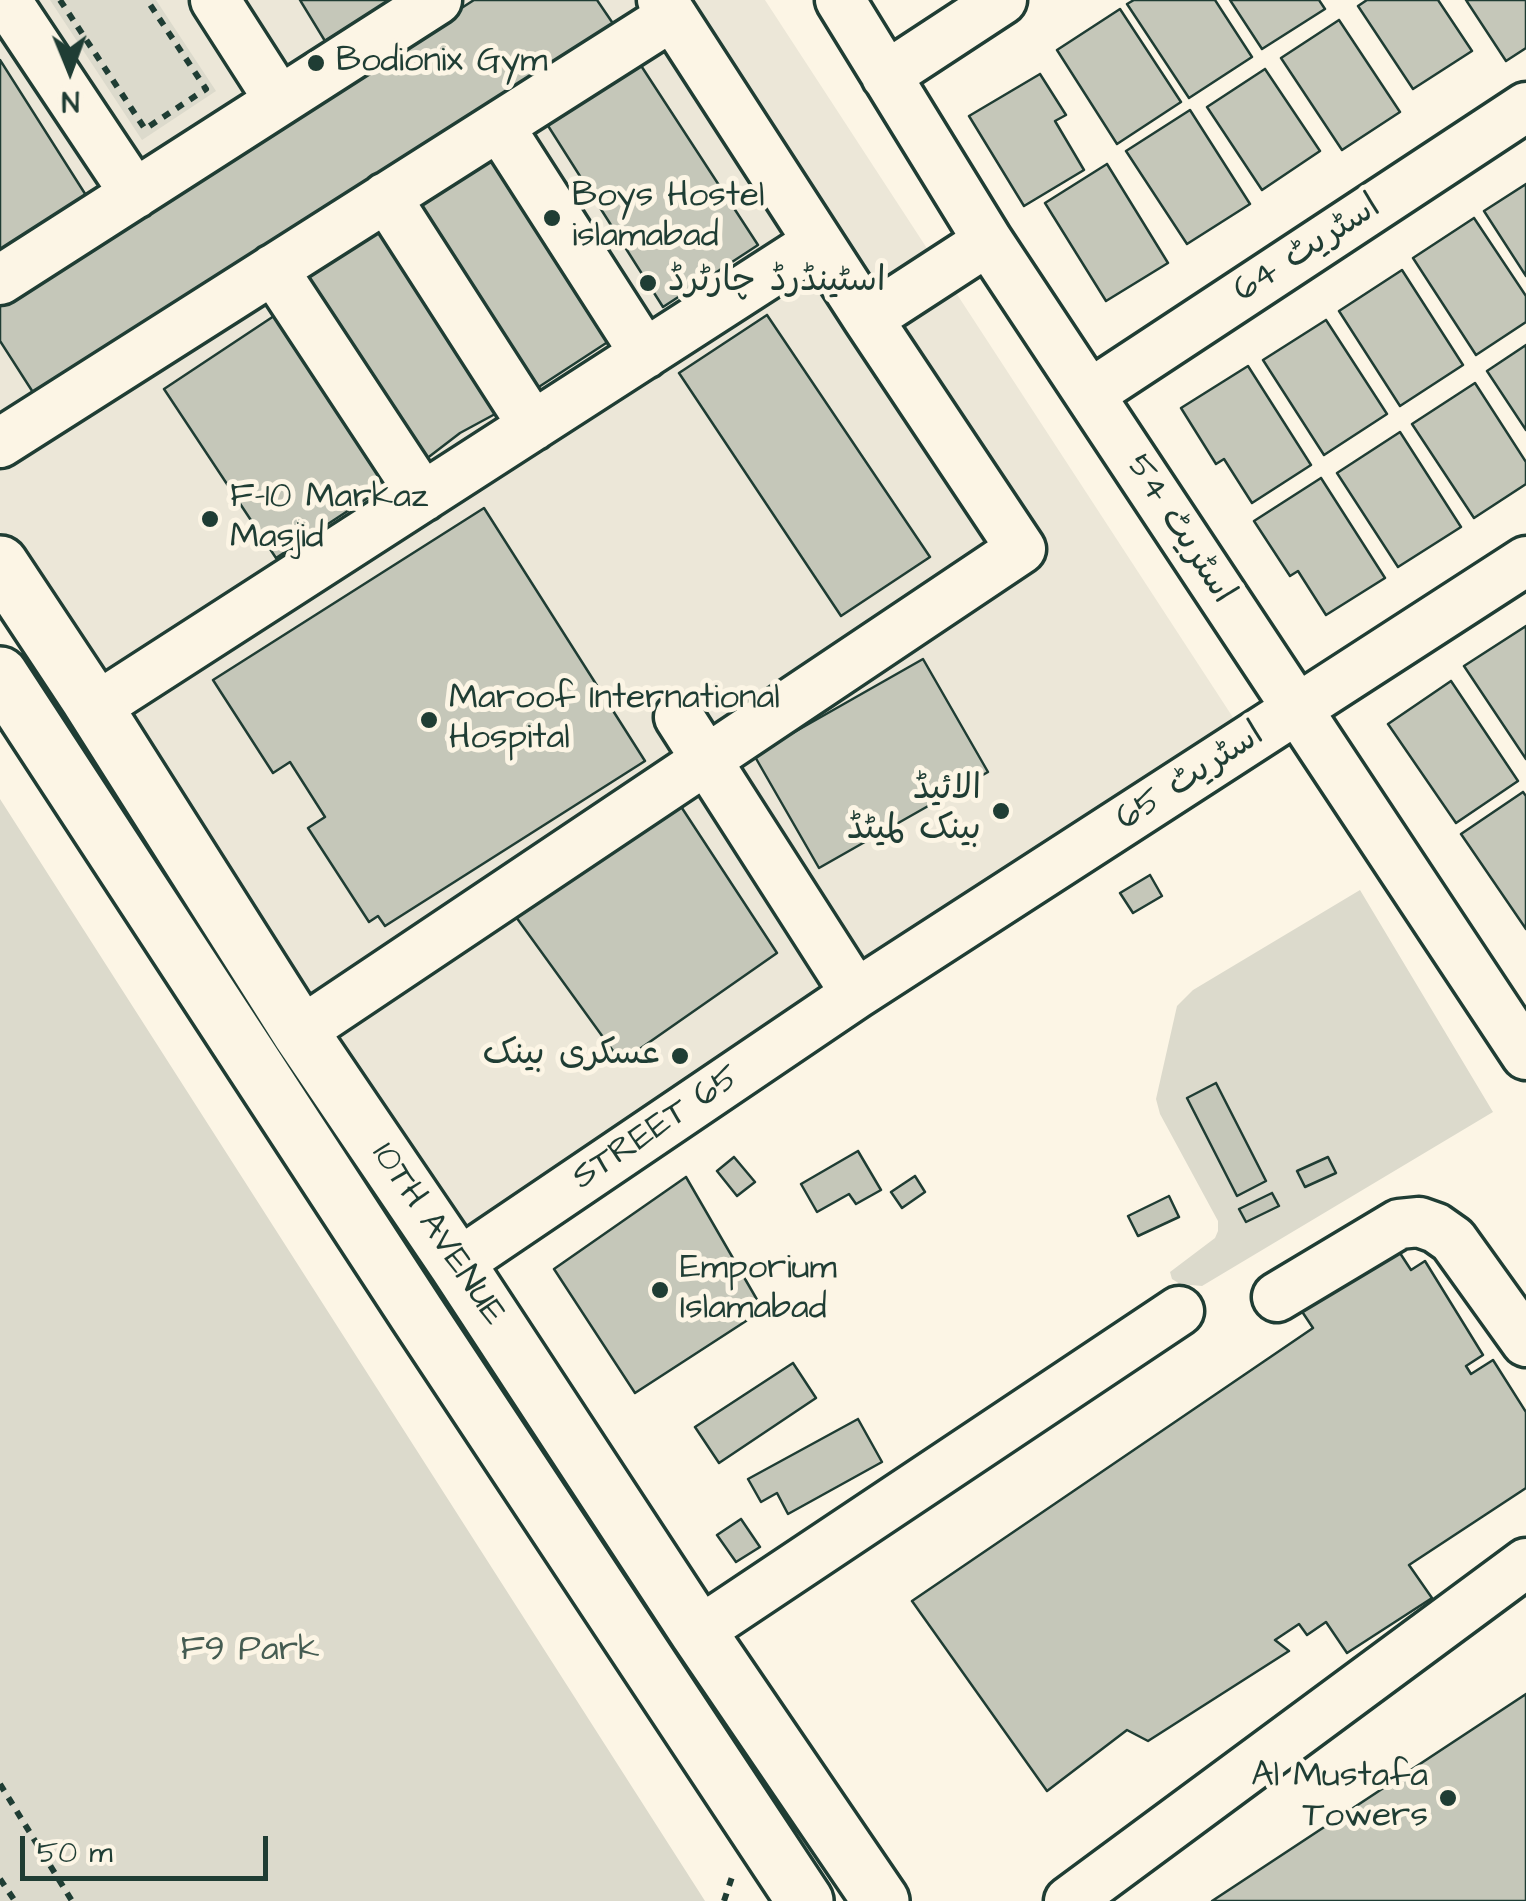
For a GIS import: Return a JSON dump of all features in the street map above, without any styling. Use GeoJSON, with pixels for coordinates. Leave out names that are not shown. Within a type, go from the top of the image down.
{"type":"FeatureCollection","features":[{"type":"Feature","properties":{"kind":"main road","name":"10TH AVENUE"},"geometry":{"type":"LineString","coordinates":[[0,564],[96,708],[300,1032],[881,1901]]}},
{"type":"Feature","properties":{"kind":"main road","name":"10TH AVENUE"},"geometry":{"type":"LineString","coordinates":[[0,675],[806,1901]]}},
{"type":"Feature","properties":{"kind":"main road"},"geometry":{"type":"LineString","coordinates":[[166,930],[214,897]]}},
{"type":"Feature","properties":{"kind":"street"},"geometry":{"type":"LineString","coordinates":[[6,0],[135,194]]}},
{"type":"Feature","properties":{"kind":"street"},"geometry":{"type":"LineString","coordinates":[[215,0],[280,100]]}},
{"type":"Feature","properties":{"kind":"street"},"geometry":{"type":"LineString","coordinates":[[0,280],[438,0]]}},
{"type":"Feature","properties":{"kind":"street","name":"اسٹریٹ 54"},"geometry":{"type":"LineString","coordinates":[[840,0],[988,241],[1297,710],[1520,1034]]}},
{"type":"Feature","properties":{"kind":"street"},"geometry":{"type":"LineString","coordinates":[[886,76],[1002,0]]}},
{"type":"Feature","properties":{"kind":"street"},"geometry":{"type":"LineString","coordinates":[[0,443],[498,126],[667,8],[1021,549],[300,1032]]}},
{"type":"Feature","properties":{"kind":"street","name":"اسٹریٹ 64"},"geometry":{"type":"LineString","coordinates":[[1090,394],[1526,106]]}},
{"type":"Feature","properties":{"kind":"street"},"geometry":{"type":"LineString","coordinates":[[498,126],[644,354]]}},
{"type":"Feature","properties":{"kind":"street"},"geometry":{"type":"LineString","coordinates":[[386,197],[533,426]]}},
{"type":"Feature","properties":{"kind":"street"},"geometry":{"type":"LineString","coordinates":[[868,319],[988,241]]}},
{"type":"Feature","properties":{"kind":"street"},"geometry":{"type":"LineString","coordinates":[[96,708],[818,242]]}},
{"type":"Feature","properties":{"kind":"street"},"geometry":{"type":"LineString","coordinates":[[273,269],[423,497]]}},
{"type":"Feature","properties":{"kind":"street","name":"اسٹریٹ 65"},"geometry":{"type":"LineString","coordinates":[[856,994],[1526,561]]}},
{"type":"Feature","properties":{"kind":"street"},"geometry":{"type":"LineString","coordinates":[[679,717],[856,994]]}},
{"type":"Feature","properties":{"kind":"street","name":"STREET 65"},"geometry":{"type":"LineString","coordinates":[[457,1264],[856,994]]}},
{"type":"Feature","properties":{"kind":"street"},"geometry":{"type":"LineString","coordinates":[[1277,1297],[1399,1224],[1419,1222],[1453,1240],[1526,1342]]}},
{"type":"Feature","properties":{"kind":"street"},"geometry":{"type":"LineString","coordinates":[[698,1632],[1179,1312]]}},
{"type":"Feature","properties":{"kind":"street"},"geometry":{"type":"LineString","coordinates":[[1069,1901],[1526,1563]]}},
{"type":"Feature","properties":{"kind":"path"},"geometry":{"type":"LineString","coordinates":[[60,0],[145,128],[206,89],[147,0]]}},
{"type":"Feature","properties":{"kind":"path"},"geometry":{"type":"LineString","coordinates":[[0,1784],[72,1901]]}},
{"type":"Feature","properties":{"kind":"path"},"geometry":{"type":"LineString","coordinates":[[0,1879],[14,1901]]}},
{"type":"Feature","properties":{"kind":"shaded area"},"geometry":{"type":"Polygon","coordinates":[[[0,0],[765,0],[1234,719],[461,1239],[0,531],[0,0]]]}},
{"type":"Feature","properties":{"kind":"green space"},"geometry":{"type":"Polygon","coordinates":[[[50,0],[156,0],[216,91],[142,140],[50,0]]]}},
{"type":"Feature","properties":{"kind":"green space","name":"F9 Park"},"geometry":{"type":"Polygon","coordinates":[[[0,799],[705,1901],[0,1901],[0,799]]]}},
{"type":"Feature","properties":{"kind":"green space"},"geometry":{"type":"Polygon","coordinates":[[[1360,890],[1493,1112],[1202,1286],[1180,1284],[1170,1272],[1215,1238],[1218,1221],[1160,1114],[1156,1099],[1177,1006],[1193,990],[1360,890]]]}},
{"type":"Feature","properties":{"kind":"building"},"geometry":{"type":"Polygon","coordinates":[[[300,0],[391,0],[325,41],[300,0]]]}},
{"type":"Feature","properties":{"kind":"building"},"geometry":{"type":"Polygon","coordinates":[[[474,0],[597,0],[614,25],[36,397],[0,341],[0,305],[474,0]]]}},
{"type":"Feature","properties":{"kind":"building"},"geometry":{"type":"Polygon","coordinates":[[[1134,0],[1215,0],[1252,57],[1189,98],[1127,4],[1134,0]]]}},
{"type":"Feature","properties":{"kind":"building"},"geometry":{"type":"Polygon","coordinates":[[[1230,0],[1319,0],[1325,9],[1262,49],[1230,0]]]}},
{"type":"Feature","properties":{"kind":"building"},"geometry":{"type":"Polygon","coordinates":[[[1367,0],[1438,0],[1472,51],[1413,89],[1358,6],[1367,0]]]}},
{"type":"Feature","properties":{"kind":"building"},"geometry":{"type":"Polygon","coordinates":[[[1466,0],[1526,0],[1526,48],[1506,61],[1466,0]]]}},
{"type":"Feature","properties":{"kind":"building"},"geometry":{"type":"Polygon","coordinates":[[[1120,9],[1181,102],[1117,144],[1057,50],[1120,9]]]}},
{"type":"Feature","properties":{"kind":"building"},"geometry":{"type":"Polygon","coordinates":[[[1339,20],[1400,112],[1342,150],[1281,58],[1339,20]]]}},
{"type":"Feature","properties":{"kind":"building"},"geometry":{"type":"Polygon","coordinates":[[[0,60],[89,200],[0,255],[0,60]]]}},
{"type":"Feature","properties":{"kind":"building"},"geometry":{"type":"Polygon","coordinates":[[[638,61],[758,245],[663,307],[545,121],[638,61]]]}},
{"type":"Feature","properties":{"kind":"building"},"geometry":{"type":"Polygon","coordinates":[[[1265,69],[1320,151],[1262,190],[1207,107],[1265,69]]]}},
{"type":"Feature","properties":{"kind":"building"},"geometry":{"type":"Polygon","coordinates":[[[1040,74],[1066,115],[1055,121],[1084,170],[1024,206],[969,116],[1040,74]]]}},
{"type":"Feature","properties":{"kind":"building"},"geometry":{"type":"Polygon","coordinates":[[[1190,110],[1250,204],[1187,244],[1126,151],[1190,110]]]}},
{"type":"Feature","properties":{"kind":"building"},"geometry":{"type":"Polygon","coordinates":[[[501,149],[620,334],[528,394],[408,209],[501,149]]]}},
{"type":"Feature","properties":{"kind":"building"},"geometry":{"type":"Polygon","coordinates":[[[1107,164],[1168,263],[1106,301],[1045,203],[1107,164]]]}},
{"type":"Feature","properties":{"kind":"building"},"geometry":{"type":"Polygon","coordinates":[[[1526,184],[1526,276],[1484,211],[1526,184]]]}},
{"type":"Feature","properties":{"kind":"building"},"geometry":{"type":"Polygon","coordinates":[[[1474,218],[1526,296],[1526,322],[1476,355],[1413,258],[1474,218]]]}},
{"type":"Feature","properties":{"kind":"building"},"geometry":{"type":"Polygon","coordinates":[[[388,222],[508,407],[460,433],[417,466],[296,281],[388,222]]]}},
{"type":"Feature","properties":{"kind":"building"},"geometry":{"type":"Polygon","coordinates":[[[1402,270],[1463,365],[1400,406],[1339,311],[1402,270]]]}},
{"type":"Feature","properties":{"kind":"building"},"geometry":{"type":"Polygon","coordinates":[[[283,310],[395,480],[276,558],[164,389],[283,310]]]}},
{"type":"Feature","properties":{"kind":"building"},"geometry":{"type":"Polygon","coordinates":[[[767,315],[930,557],[841,616],[679,373],[767,315]]]}},
{"type":"Feature","properties":{"kind":"building"},"geometry":{"type":"Polygon","coordinates":[[[1326,320],[1387,414],[1324,455],[1263,360],[1326,320]]]}},
{"type":"Feature","properties":{"kind":"building"},"geometry":{"type":"Polygon","coordinates":[[[1526,345],[1526,430],[1487,371],[1526,345]]]}},
{"type":"Feature","properties":{"kind":"building"},"geometry":{"type":"Polygon","coordinates":[[[1248,366],[1311,465],[1252,503],[1224,459],[1216,464],[1181,408],[1248,366]]]}},
{"type":"Feature","properties":{"kind":"building"},"geometry":{"type":"Polygon","coordinates":[[[1475,383],[1526,462],[1526,484],[1474,518],[1412,424],[1475,383]]]}},
{"type":"Feature","properties":{"kind":"building"},"geometry":{"type":"Polygon","coordinates":[[[1400,432],[1461,527],[1398,567],[1337,473],[1400,432]]]}},
{"type":"Feature","properties":{"kind":"building"},"geometry":{"type":"Polygon","coordinates":[[[1321,478],[1385,578],[1326,615],[1298,571],[1290,576],[1254,521],[1321,478]]]}},
{"type":"Feature","properties":{"kind":"building","name":"Maroof International Hospital"},"geometry":{"type":"Polygon","coordinates":[[[484,508],[645,761],[385,926],[378,916],[369,922],[308,828],[325,817],[290,762],[273,773],[213,680],[484,508]]]}},
{"type":"Feature","properties":{"kind":"building"},"geometry":{"type":"Polygon","coordinates":[[[1526,626],[1526,759],[1464,666],[1526,626]]]}},
{"type":"Feature","properties":{"kind":"building"},"geometry":{"type":"Polygon","coordinates":[[[923,659],[988,772],[819,868],[754,755],[923,659]]]}},
{"type":"Feature","properties":{"kind":"building"},"geometry":{"type":"Polygon","coordinates":[[[1451,681],[1518,781],[1456,823],[1388,724],[1451,681]]]}},
{"type":"Feature","properties":{"kind":"building"},"geometry":{"type":"Polygon","coordinates":[[[1523,792],[1526,796],[1526,929],[1461,834],[1523,792]]]}},
{"type":"Feature","properties":{"kind":"building"},"geometry":{"type":"Polygon","coordinates":[[[680,805],[777,953],[621,1062],[511,910],[680,805]]]}},
{"type":"Feature","properties":{"kind":"building"},"geometry":{"type":"Polygon","coordinates":[[[1150,875],[1162,896],[1133,913],[1120,893],[1150,875]]]}},
{"type":"Feature","properties":{"kind":"building"},"geometry":{"type":"Polygon","coordinates":[[[1216,1083],[1266,1181],[1237,1196],[1187,1098],[1216,1083]]]}},
{"type":"Feature","properties":{"kind":"building"},"geometry":{"type":"Polygon","coordinates":[[[858,1151],[881,1190],[856,1204],[849,1194],[817,1212],[801,1184],[858,1151]]]}},
{"type":"Feature","properties":{"kind":"building"},"geometry":{"type":"Polygon","coordinates":[[[734,1157],[755,1182],[737,1196],[717,1171],[734,1157]]]}},
{"type":"Feature","properties":{"kind":"building"},"geometry":{"type":"Polygon","coordinates":[[[1328,1157],[1336,1173],[1305,1187],[1297,1171],[1328,1157]]]}},
{"type":"Feature","properties":{"kind":"building"},"geometry":{"type":"Polygon","coordinates":[[[915,1176],[925,1192],[902,1208],[891,1192],[915,1176]]]}},
{"type":"Feature","properties":{"kind":"building","name":"Emporium Islamabad"},"geometry":{"type":"Polygon","coordinates":[[[686,1177],[763,1310],[635,1393],[554,1269],[686,1177]]]}},
{"type":"Feature","properties":{"kind":"building"},"geometry":{"type":"Polygon","coordinates":[[[1272,1193],[1279,1206],[1246,1222],[1239,1209],[1272,1193]]]}},
{"type":"Feature","properties":{"kind":"building"},"geometry":{"type":"Polygon","coordinates":[[[1169,1196],[1179,1217],[1138,1236],[1128,1216],[1169,1196]]]}},
{"type":"Feature","properties":{"kind":"building"},"geometry":{"type":"Polygon","coordinates":[[[1398,1250],[1411,1270],[1425,1261],[1483,1355],[1466,1366],[1471,1374],[1493,1360],[1526,1412],[1526,1488],[1409,1565],[1432,1598],[1347,1653],[1326,1622],[1307,1635],[1299,1624],[1275,1640],[1289,1651],[1148,1741],[1127,1730],[1047,1791],[912,1601],[1313,1328],[1297,1304],[1398,1250]]]}},
{"type":"Feature","properties":{"kind":"building"},"geometry":{"type":"Polygon","coordinates":[[[793,1363],[816,1398],[719,1463],[695,1427],[793,1363]]]}},
{"type":"Feature","properties":{"kind":"building"},"geometry":{"type":"Polygon","coordinates":[[[858,1419],[882,1462],[788,1514],[777,1493],[761,1502],[748,1479],[858,1419]]]}},
{"type":"Feature","properties":{"kind":"building"},"geometry":{"type":"Polygon","coordinates":[[[741,1519],[760,1547],[736,1562],[717,1535],[741,1519]]]}},
{"type":"Feature","properties":{"kind":"building","name":"Al Mustafa Towers"},"geometry":{"type":"Polygon","coordinates":[[[1526,1694],[1526,1901],[1212,1901],[1526,1694]]]}},
{"type":"Feature","properties":{"kind":"place","name":"Bodionix Gym"},"geometry":{"type":"Point","coordinates":[316,63]}},
{"type":"Feature","properties":{"kind":"place","name":"Boys Hostel islamabad"},"geometry":{"type":"Point","coordinates":[552,218]}},
{"type":"Feature","properties":{"kind":"place","name":"اسٹینڈرڈ چارٹرڈ"},"geometry":{"type":"Point","coordinates":[648,283]}},
{"type":"Feature","properties":{"kind":"place","name":"F-10 Markaz Masjid"},"geometry":{"type":"Point","coordinates":[210,519]}},
{"type":"Feature","properties":{"kind":"place","name":"Maroof International Hospital"},"geometry":{"type":"Point","coordinates":[429,720]}},
{"type":"Feature","properties":{"kind":"place","name":"الائیڈ بینک لمیٹڈ"},"geometry":{"type":"Point","coordinates":[1001,811]}},
{"type":"Feature","properties":{"kind":"place","name":"عسکری بینک"},"geometry":{"type":"Point","coordinates":[680,1056]}},
{"type":"Feature","properties":{"kind":"place","name":"Emporium Islamabad"},"geometry":{"type":"Point","coordinates":[660,1290]}},
{"type":"Feature","properties":{"kind":"place","name":"Al Mustafa Towers"},"geometry":{"type":"Point","coordinates":[1448,1798]}}]}
